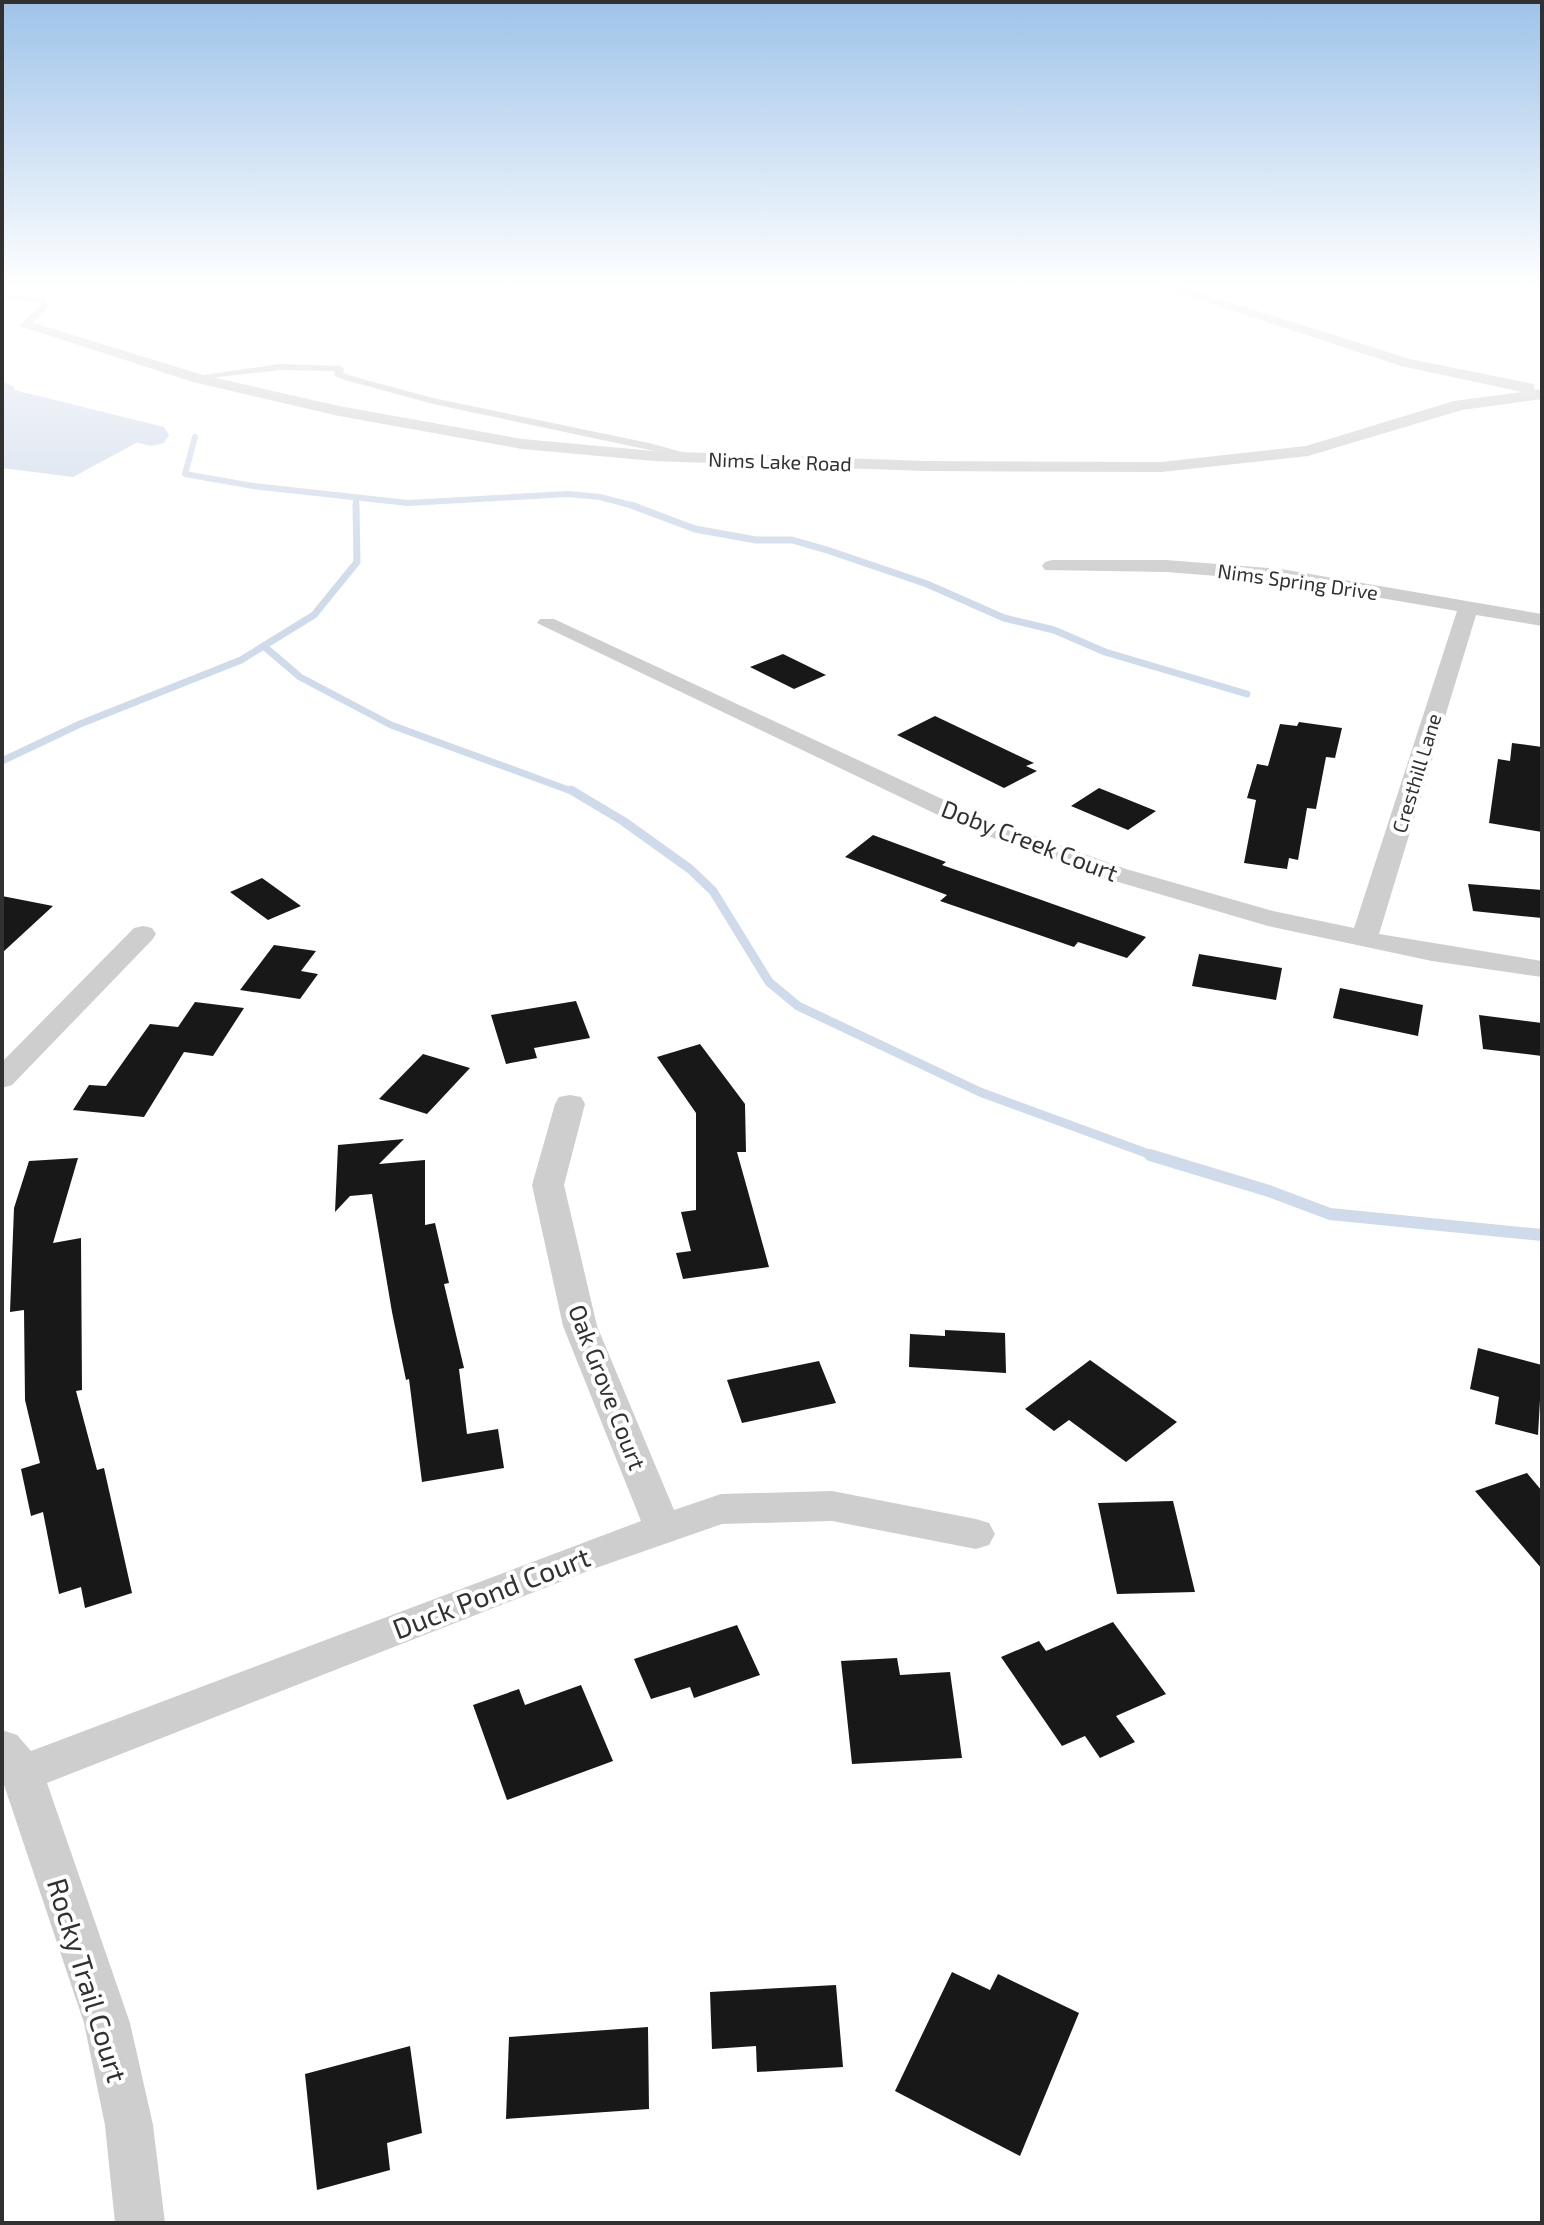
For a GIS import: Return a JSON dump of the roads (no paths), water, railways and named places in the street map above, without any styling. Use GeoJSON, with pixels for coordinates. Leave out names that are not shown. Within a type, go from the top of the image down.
{"type":"FeatureCollection","features":[{"type":"Feature","properties":{"kind":"street","name":"Nims Lake Road"},"geometry":{"type":"LineString","coordinates":[[246,389],[432,430],[522,444],[698,458],[994,468],[1161,467],[1308,451],[1460,405],[1542,393]]}},
{"type":"Feature","properties":{"kind":"street","name":"Nims Spring Drive"},"geometry":{"type":"LineString","coordinates":[[1052,566],[1166,566],[1239,571],[1542,620]]}},
{"type":"Feature","properties":{"kind":"street","name":"Cresthill Lane"},"geometry":{"type":"LineString","coordinates":[[1364,939],[1468,608]]}},
{"type":"Feature","properties":{"kind":"street","name":"Doby Creek Court"},"geometry":{"type":"LineString","coordinates":[[547,623],[972,822],[1117,874],[1268,918],[1364,939],[1542,969]]}},
{"type":"Feature","properties":{"kind":"street"},"geometry":{"type":"LineString","coordinates":[[2,1079],[143,934]]}},
{"type":"Feature","properties":{"kind":"street","name":"Oak Grove Court"},"geometry":{"type":"LineString","coordinates":[[570,1104],[548,1185],[580,1326],[663,1528]]}},
{"type":"Feature","properties":{"kind":"street","name":"Duck Pond Court"},"geometry":{"type":"LineString","coordinates":[[13,1761],[721,1509],[832,1506],[976,1534]]}},
{"type":"Feature","properties":{"kind":"street","name":"Rocky Trail Court"},"geometry":{"type":"LineString","coordinates":[[13,1761],[107,2023],[129,2125],[140,2223]]}},
{"type":"Feature","properties":{"kind":"lane"},"geometry":{"type":"LineString","coordinates":[[383,389],[422,401],[544,422],[698,458]]}},
{"type":"Feature","properties":{"kind":"water"},"geometry":{"type":"Polygon","coordinates":[[[2,389],[14,389],[15,397],[37,409],[141,422],[151,435],[73,477],[2,468],[2,389]]]}},
{"type":"Feature","properties":{"kind":"waterway"},"geometry":{"type":"LineString","coordinates":[[2,397],[151,435]]}},
{"type":"Feature","properties":{"kind":"waterway"},"geometry":{"type":"LineString","coordinates":[[195,437],[185,474],[253,486],[356,497]]}},
{"type":"Feature","properties":{"kind":"waterway"},"geometry":{"type":"LineString","coordinates":[[356,497],[408,503],[568,494],[600,497],[632,506]]}},
{"type":"Feature","properties":{"kind":"waterway"},"geometry":{"type":"LineString","coordinates":[[356,497],[356,505]]}},
{"type":"Feature","properties":{"kind":"waterway"},"geometry":{"type":"LineString","coordinates":[[2,761],[80,724],[241,660],[314,615],[357,562],[356,505]]}},
{"type":"Feature","properties":{"kind":"waterway"},"geometry":{"type":"LineString","coordinates":[[632,506],[638,507]]}},
{"type":"Feature","properties":{"kind":"waterway"},"geometry":{"type":"LineString","coordinates":[[632,506],[695,529],[756,540],[792,540],[827,550],[927,584],[1004,618],[1054,630],[1105,652],[1247,694]]}},
{"type":"Feature","properties":{"kind":"waterway"},"geometry":{"type":"LineString","coordinates":[[266,648],[300,677],[391,725],[574,792]]}},
{"type":"Feature","properties":{"kind":"waterway"},"geometry":{"type":"LineString","coordinates":[[571,790],[623,821],[690,869],[713,891],[769,982],[798,1006],[980,1092],[1157,1157]]}},
{"type":"Feature","properties":{"kind":"waterway"},"geometry":{"type":"LineString","coordinates":[[1150,1155],[1269,1191],[1330,1214],[1542,1235]]}}]}
